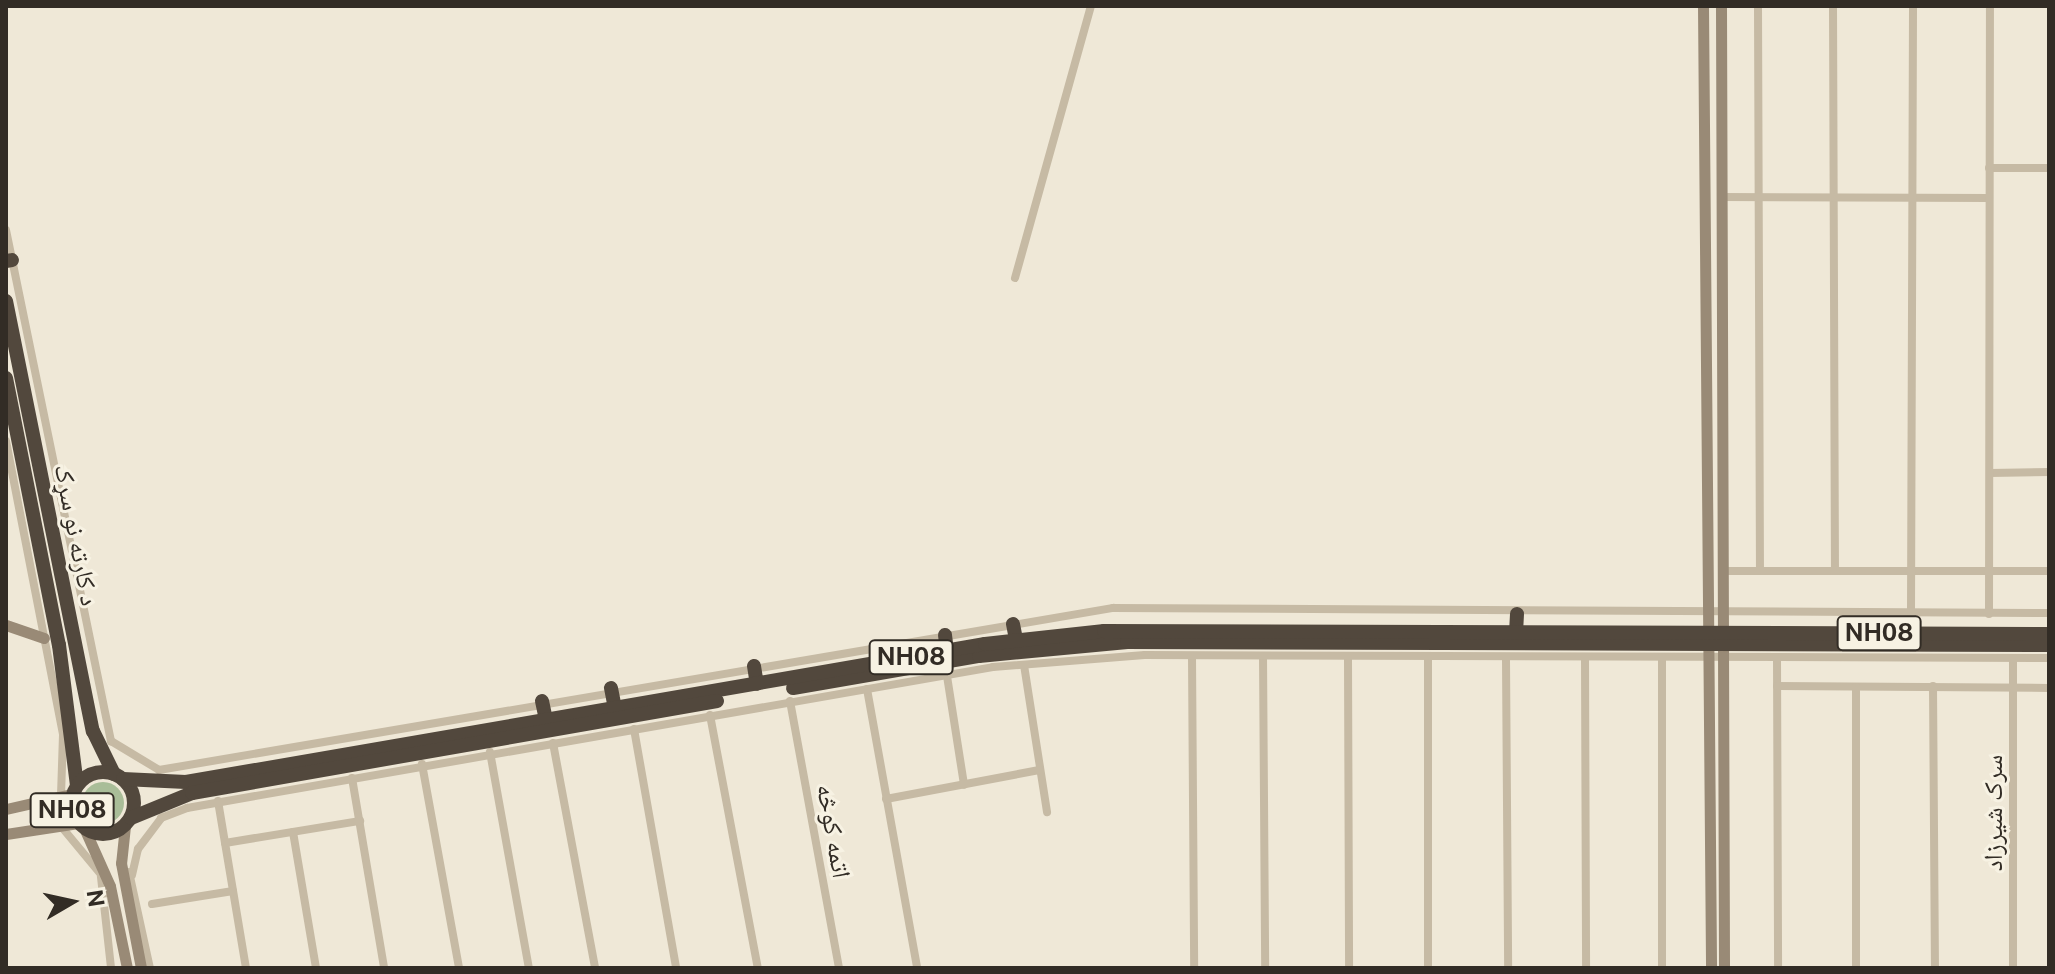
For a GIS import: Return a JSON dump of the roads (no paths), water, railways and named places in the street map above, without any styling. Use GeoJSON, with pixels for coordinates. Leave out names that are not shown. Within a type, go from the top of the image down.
{"type":"FeatureCollection","features":[{"type":"Feature","properties":{"kind":"highway","name":"د کارته نو سړک"},"geometry":{"type":"LineString","coordinates":[[6,301],[93,731],[118,776]]}},
{"type":"Feature","properties":{"kind":"highway","name":"د کارته نو سړک"},"geometry":{"type":"LineString","coordinates":[[6,378],[67,727],[75,790]]}},
{"type":"Feature","properties":{"kind":"highway"},"geometry":{"type":"LineString","coordinates":[[1516,633],[1517,614]]}},
{"type":"Feature","properties":{"kind":"highway"},"geometry":{"type":"LineString","coordinates":[[1013,624],[1016,640]]}},
{"type":"Feature","properties":{"kind":"highway","name":"NH08"},"geometry":{"type":"LineString","coordinates":[[2049,634],[1715,644],[1516,633],[1130,630],[1016,640],[146,784],[93,773],[75,790],[82,827],[106,835],[170,798],[1033,649],[1175,641],[1715,644],[2049,645]]}},
{"type":"Feature","properties":{"kind":"highway"},"geometry":{"type":"LineString","coordinates":[[945,635],[947,651]]}},
{"type":"Feature","properties":{"kind":"highway"},"geometry":{"type":"LineString","coordinates":[[754,666],[757,684]]}},
{"type":"Feature","properties":{"kind":"highway"},"geometry":{"type":"LineString","coordinates":[[611,688],[615,708]]}},
{"type":"Feature","properties":{"kind":"highway"},"geometry":{"type":"LineString","coordinates":[[542,701],[546,720]]}},
{"type":"Feature","properties":{"kind":"highway","name":"NH08"},"geometry":{"type":"LineString","coordinates":[[118,776],[133,797],[128,822]]}},
{"type":"Feature","properties":{"kind":"street"},"geometry":{"type":"LineString","coordinates":[[1015,278],[1091,6]]}},
{"type":"Feature","properties":{"kind":"street"},"geometry":{"type":"LineString","coordinates":[[1703,6],[1709,614],[1715,644],[1724,968]]}},
{"type":"Feature","properties":{"kind":"street"},"geometry":{"type":"LineString","coordinates":[[1711,968],[1715,644],[1722,613],[1721,6]]}},
{"type":"Feature","properties":{"kind":"street"},"geometry":{"type":"LineString","coordinates":[[1758,6],[1760,571]]}},
{"type":"Feature","properties":{"kind":"street"},"geometry":{"type":"LineString","coordinates":[[1833,6],[1835,571]]}},
{"type":"Feature","properties":{"kind":"street"},"geometry":{"type":"LineString","coordinates":[[1911,613],[1913,6]]}},
{"type":"Feature","properties":{"kind":"street"},"geometry":{"type":"LineString","coordinates":[[1989,614],[1990,6]]}},
{"type":"Feature","properties":{"kind":"street"},"geometry":{"type":"LineString","coordinates":[[1989,168],[2049,168]]}},
{"type":"Feature","properties":{"kind":"street"},"geometry":{"type":"LineString","coordinates":[[1721,197],[1989,198]]}},
{"type":"Feature","properties":{"kind":"street"},"geometry":{"type":"LineString","coordinates":[[6,230],[9,260],[111,741]]}},
{"type":"Feature","properties":{"kind":"street"},"geometry":{"type":"LineString","coordinates":[[6,441],[44,638],[67,727],[56,800],[60,825],[100,866],[111,968]]}},
{"type":"Feature","properties":{"kind":"street"},"geometry":{"type":"LineString","coordinates":[[1990,473],[2049,472]]}},
{"type":"Feature","properties":{"kind":"street"},"geometry":{"type":"LineString","coordinates":[[1722,571],[2049,571]]}},
{"type":"Feature","properties":{"kind":"street"},"geometry":{"type":"LineString","coordinates":[[146,784],[159,770],[611,688],[1113,608],[1517,614],[2049,613]]}},
{"type":"Feature","properties":{"kind":"street"},"geometry":{"type":"LineString","coordinates":[[6,627],[44,638]]}},
{"type":"Feature","properties":{"kind":"street"},"geometry":{"type":"LineString","coordinates":[[161,818],[218,801],[422,764],[790,701],[1024,665],[1263,656],[1506,660],[1662,657],[1715,644],[1777,657],[2049,658]]}},
{"type":"Feature","properties":{"kind":"street"},"geometry":{"type":"LineString","coordinates":[[1263,656],[1265,968]]}},
{"type":"Feature","properties":{"kind":"street"},"geometry":{"type":"LineString","coordinates":[[1192,657],[1194,968]]}},
{"type":"Feature","properties":{"kind":"street"},"geometry":{"type":"LineString","coordinates":[[1662,657],[1662,968]]}},
{"type":"Feature","properties":{"kind":"street"},"geometry":{"type":"LineString","coordinates":[[1777,657],[1778,968]]}},
{"type":"Feature","properties":{"kind":"street"},"geometry":{"type":"LineString","coordinates":[[1348,658],[1349,968]]}},
{"type":"Feature","properties":{"kind":"street"},"geometry":{"type":"LineString","coordinates":[[1585,658],[1586,968]]}},
{"type":"Feature","properties":{"kind":"street","name":"سرک شیرزاد"},"geometry":{"type":"LineString","coordinates":[[2013,658],[2013,968]]}},
{"type":"Feature","properties":{"kind":"street"},"geometry":{"type":"LineString","coordinates":[[1428,659],[1428,968]]}},
{"type":"Feature","properties":{"kind":"street"},"geometry":{"type":"LineString","coordinates":[[1506,660],[1508,968]]}},
{"type":"Feature","properties":{"kind":"street"},"geometry":{"type":"LineString","coordinates":[[1024,665],[1047,812]]}},
{"type":"Feature","properties":{"kind":"street"},"geometry":{"type":"LineString","coordinates":[[947,676],[964,785]]}},
{"type":"Feature","properties":{"kind":"street"},"geometry":{"type":"LineString","coordinates":[[1777,686],[2049,688]]}},
{"type":"Feature","properties":{"kind":"street"},"geometry":{"type":"LineString","coordinates":[[1933,686],[1935,968]]}},
{"type":"Feature","properties":{"kind":"street"},"geometry":{"type":"LineString","coordinates":[[1856,687],[1856,968]]}},
{"type":"Feature","properties":{"kind":"street"},"geometry":{"type":"LineString","coordinates":[[867,689],[917,968]]}},
{"type":"Feature","properties":{"kind":"street","name":"اتمه کوڅه"},"geometry":{"type":"LineString","coordinates":[[790,701],[839,968]]}},
{"type":"Feature","properties":{"kind":"street"},"geometry":{"type":"LineString","coordinates":[[710,715],[758,968]]}},
{"type":"Feature","properties":{"kind":"street"},"geometry":{"type":"LineString","coordinates":[[634,729],[676,968]]}},
{"type":"Feature","properties":{"kind":"street"},"geometry":{"type":"LineString","coordinates":[[93,731],[159,770]]}},
{"type":"Feature","properties":{"kind":"street"},"geometry":{"type":"LineString","coordinates":[[553,743],[595,968]]}},
{"type":"Feature","properties":{"kind":"street"},"geometry":{"type":"LineString","coordinates":[[490,752],[529,968]]}},
{"type":"Feature","properties":{"kind":"street"},"geometry":{"type":"LineString","coordinates":[[422,764],[459,968]]}},
{"type":"Feature","properties":{"kind":"street"},"geometry":{"type":"LineString","coordinates":[[886,799],[1039,770]]}},
{"type":"Feature","properties":{"kind":"street"},"geometry":{"type":"LineString","coordinates":[[352,778],[384,968]]}},
{"type":"Feature","properties":{"kind":"street"},"geometry":{"type":"LineString","coordinates":[[6,809],[56,800],[75,790]]}},
{"type":"Feature","properties":{"kind":"street"},"geometry":{"type":"LineString","coordinates":[[150,968],[132,875],[138,849],[161,818],[170,798]]}},
{"type":"Feature","properties":{"kind":"street"},"geometry":{"type":"LineString","coordinates":[[218,801],[246,968]]}},
{"type":"Feature","properties":{"kind":"street"},"geometry":{"type":"LineString","coordinates":[[225,843],[360,821]]}},
{"type":"Feature","properties":{"kind":"street"},"geometry":{"type":"LineString","coordinates":[[128,822],[121,863],[141,968]]}},
{"type":"Feature","properties":{"kind":"street"},"geometry":{"type":"LineString","coordinates":[[6,834],[60,825],[82,827],[100,866],[127,968]]}},
{"type":"Feature","properties":{"kind":"street"},"geometry":{"type":"LineString","coordinates":[[293,832],[316,968]]}},
{"type":"Feature","properties":{"kind":"street"},"geometry":{"type":"LineString","coordinates":[[121,863],[132,875]]}},
{"type":"Feature","properties":{"kind":"street"},"geometry":{"type":"LineString","coordinates":[[152,904],[233,891]]}}]}
